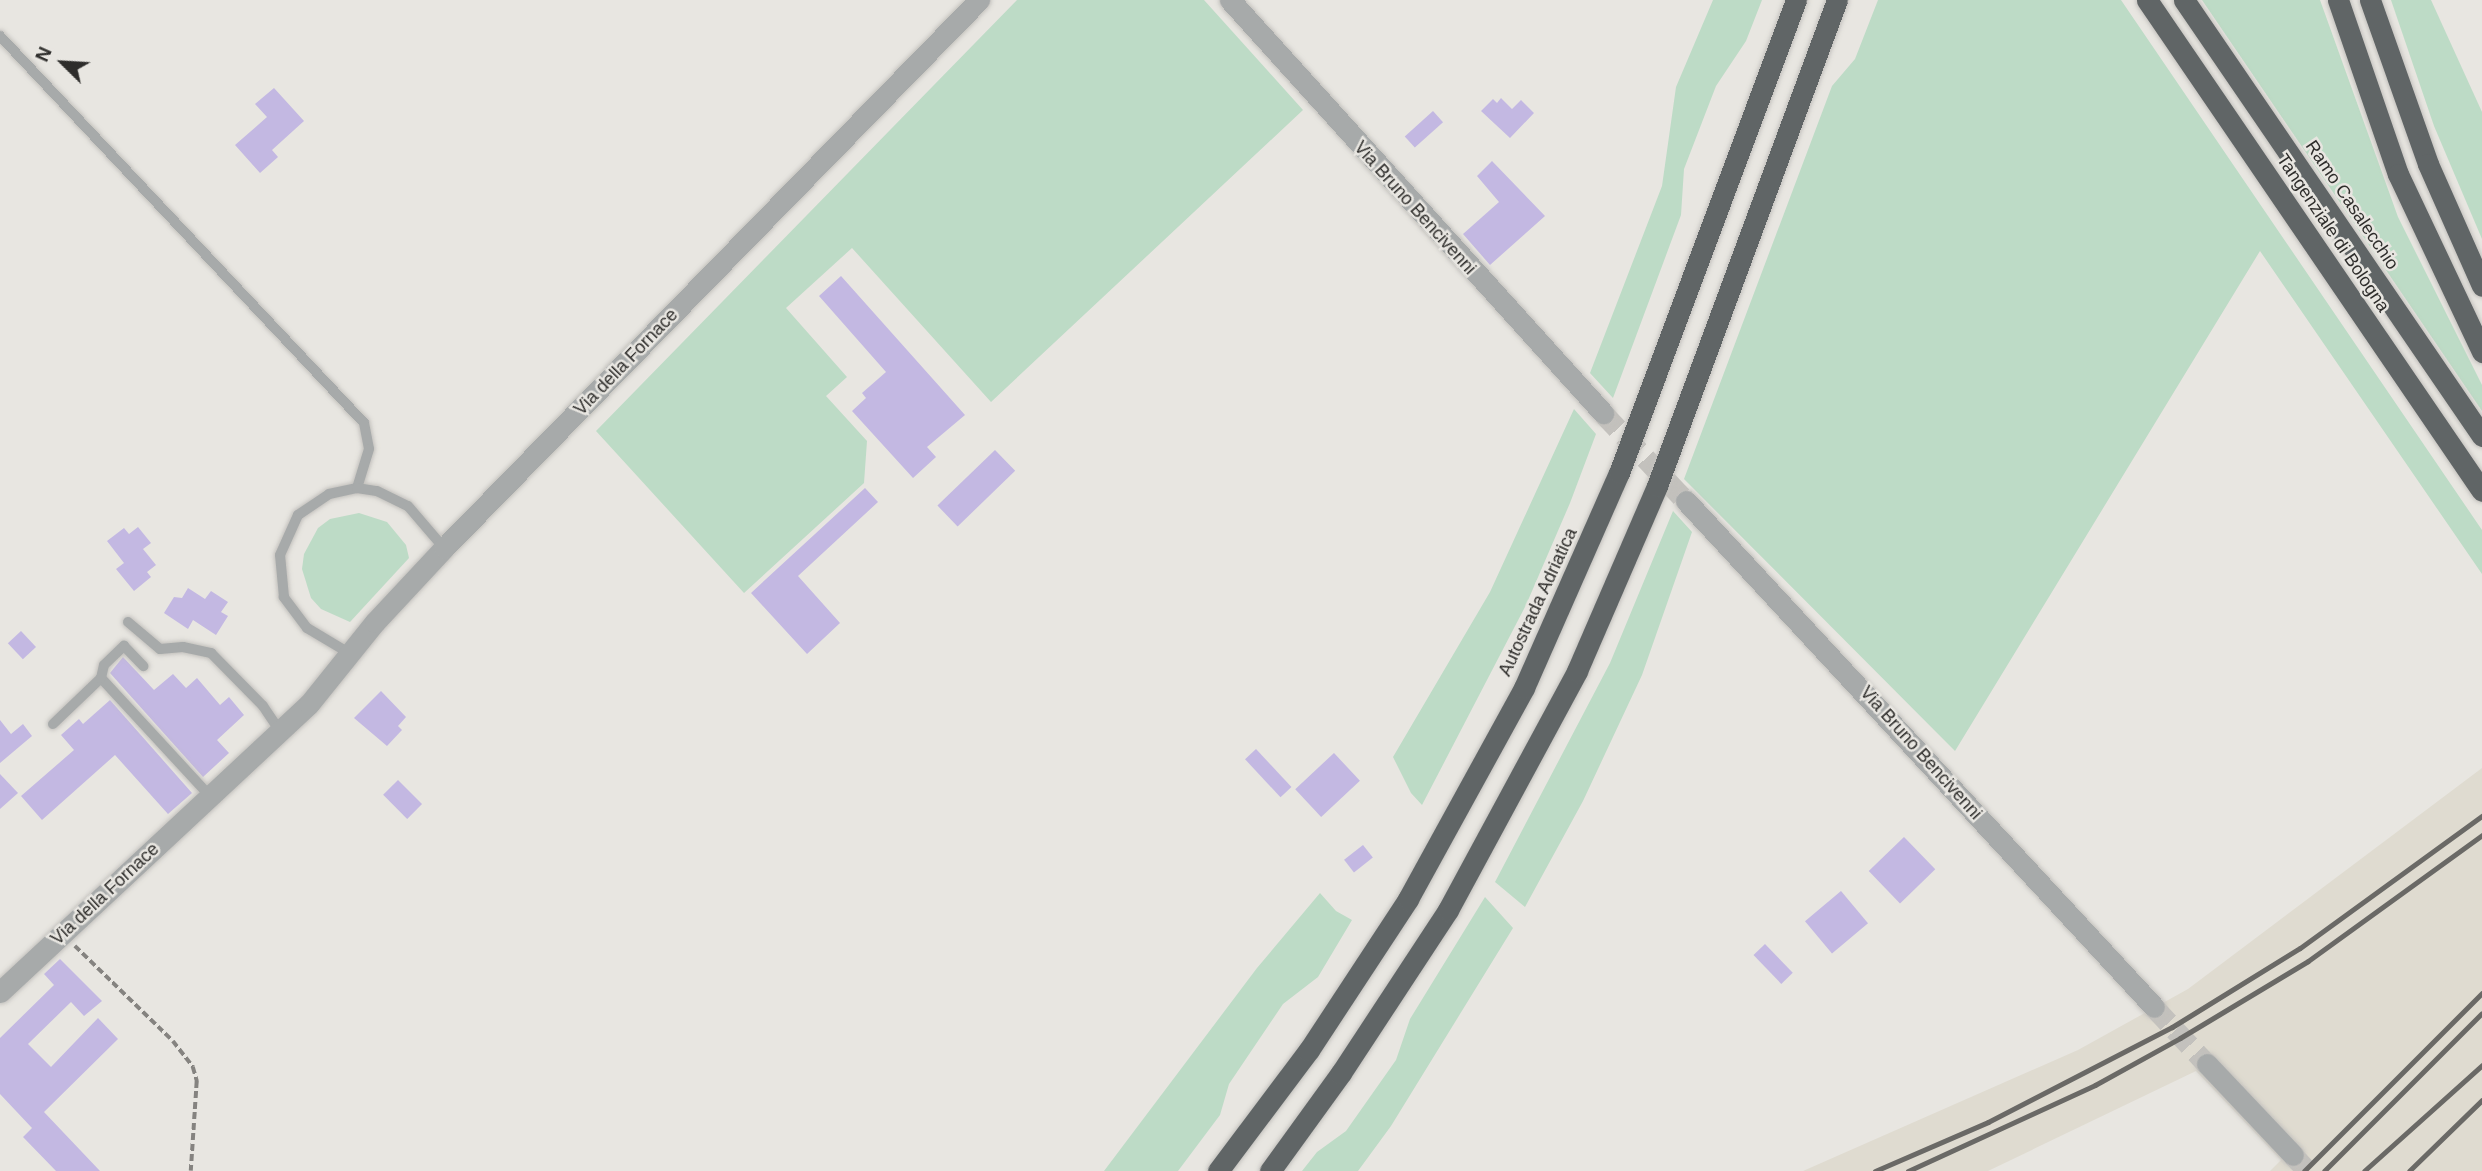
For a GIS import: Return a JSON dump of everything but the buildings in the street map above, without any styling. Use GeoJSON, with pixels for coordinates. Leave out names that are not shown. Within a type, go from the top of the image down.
{"type":"FeatureCollection","features":[{"type":"Feature","properties":{"kind":"highway","name":"Autostrada Adriatica"},"geometry":{"type":"LineString","coordinates":[[1218,1171],[1309,1050],[1408,899],[1524,688],[1619,473],[1796,0]]}},
{"type":"Feature","properties":{"kind":"highway"},"geometry":{"type":"LineString","coordinates":[[1270,1171],[1348,1063],[1448,910],[1577,671],[1657,486],[1838,0]]}},
{"type":"Feature","properties":{"kind":"highway","name":"Tangenziale di Bologna"},"geometry":{"type":"LineString","coordinates":[[2147,0],[2482,491]]}},
{"type":"Feature","properties":{"kind":"highway","name":"Ramo Casalecchio"},"geometry":{"type":"LineString","coordinates":[[2184,0],[2482,436]]}},
{"type":"Feature","properties":{"kind":"highway"},"geometry":{"type":"LineString","coordinates":[[2338,0],[2398,174],[2482,352]]}},
{"type":"Feature","properties":{"kind":"highway"},"geometry":{"type":"LineString","coordinates":[[2370,0],[2428,164],[2482,286]]}},
{"type":"Feature","properties":{"kind":"street","name":"Via della Fornace"},"geometry":{"type":"LineString","coordinates":[[0,992],[309,704],[349,653],[444,548],[979,0]]}},
{"type":"Feature","properties":{"kind":"street","name":"Via Bruno Bencivenni"},"geometry":{"type":"LineString","coordinates":[[1230,0],[1603,413]]}},
{"type":"Feature","properties":{"kind":"street","name":"Via Bruno Bencivenni"},"geometry":{"type":"LineString","coordinates":[[1686,501],[2154,1007]]}},
{"type":"Feature","properties":{"kind":"street"},"geometry":{"type":"LineString","coordinates":[[2207,1064],[2293,1155]]}},
{"type":"Feature","properties":{"kind":"lane"},"geometry":{"type":"LineString","coordinates":[[0,36],[364,423],[369,449],[357,488]]}},
{"type":"Feature","properties":{"kind":"lane"},"geometry":{"type":"LineString","coordinates":[[349,653],[307,628],[294,614],[279,570],[284,541],[299,515],[329,494],[357,488],[377,491],[408,506],[444,548]]}},
{"type":"Feature","properties":{"kind":"lane"},"geometry":{"type":"LineString","coordinates":[[128,622],[160,649],[183,647],[211,653],[263,706],[280,730]]}},
{"type":"Feature","properties":{"kind":"lane"},"geometry":{"type":"LineString","coordinates":[[53,724],[101,678],[104,665],[124,646],[143,666]]}},
{"type":"Feature","properties":{"kind":"lane"},"geometry":{"type":"LineString","coordinates":[[101,678],[210,796]]}},
{"type":"Feature","properties":{"kind":"path"},"geometry":{"type":"LineString","coordinates":[[62,934],[173,1041],[193,1067],[197,1081],[191,1171]]}},
{"type":"Feature","properties":{"kind":"shaded area"},"geometry":{"type":"Polygon","coordinates":[[[2482,768],[2482,1171],[2270,1171],[2281,1160],[2196,1071],[1988,1171],[1803,1171],[2078,1050],[2188,989],[2482,768]]]}},
{"type":"Feature","properties":{"kind":"green space"},"geometry":{"type":"Polygon","coordinates":[[[1017,0],[1204,0],[1303,110],[991,402],[852,248],[786,308],[847,377],[826,396],[867,441],[864,483],[744,593],[596,431],[1017,0]]]}},
{"type":"Feature","properties":{"kind":"green space"},"geometry":{"type":"Polygon","coordinates":[[[1713,0],[1762,0],[1746,41],[1716,86],[1684,169],[1681,215],[1613,398],[1590,373],[1662,186],[1676,87],[1713,0]]]}},
{"type":"Feature","properties":{"kind":"green space"},"geometry":{"type":"Polygon","coordinates":[[[1878,0],[2121,0],[2482,530],[2482,574],[2260,251],[1955,751],[1684,479],[1832,86],[1855,59],[1878,0]]]}},
{"type":"Feature","properties":{"kind":"green space"},"geometry":{"type":"Polygon","coordinates":[[[2202,0],[2320,0],[2398,217],[2482,385],[2482,411],[2202,0]]]}},
{"type":"Feature","properties":{"kind":"green space"},"geometry":{"type":"Polygon","coordinates":[[[2391,0],[2431,0],[2482,112],[2482,239],[2434,126],[2391,0]]]}},
{"type":"Feature","properties":{"kind":"green space"},"geometry":{"type":"Polygon","coordinates":[[[1574,409],[1596,434],[1570,503],[1526,605],[1422,805],[1411,793],[1393,757],[1490,592],[1574,409]]]}},
{"type":"Feature","properties":{"kind":"green space"},"geometry":{"type":"Polygon","coordinates":[[[1673,511],[1692,532],[1642,675],[1583,801],[1525,907],[1495,882],[1610,663],[1673,511]]]}},
{"type":"Feature","properties":{"kind":"green space"},"geometry":{"type":"Polygon","coordinates":[[[359,513],[387,522],[406,545],[409,558],[350,622],[321,609],[311,598],[302,569],[304,554],[318,528],[330,519],[359,513]]]}},
{"type":"Feature","properties":{"kind":"green space"},"geometry":{"type":"Polygon","coordinates":[[[1320,893],[1336,911],[1352,920],[1318,977],[1283,1004],[1229,1084],[1220,1115],[1178,1171],[1104,1171],[1257,968],[1320,893]]]}},
{"type":"Feature","properties":{"kind":"green space"},"geometry":{"type":"Polygon","coordinates":[[[1485,897],[1513,928],[1391,1126],[1358,1171],[1302,1171],[1317,1152],[1346,1131],[1396,1060],[1410,1019],[1485,897]]]}},
{"type":"Feature","properties":{"kind":"tunnel"},"geometry":{"type":"LineString","coordinates":[[1603,413],[1686,501]]}},
{"type":"Feature","properties":{"kind":"tunnel"},"geometry":{"type":"LineString","coordinates":[[2154,1007],[2207,1064]]}},
{"type":"Feature","properties":{"kind":"tunnel"},"geometry":{"type":"LineString","coordinates":[[2293,1155],[2308,1171]]}},
{"type":"Feature","properties":{"kind":"railway"},"geometry":{"type":"LineString","coordinates":[[1875,1171],[1988,1122],[2172,1027],[2300,948],[2482,816]]}},
{"type":"Feature","properties":{"kind":"railway"},"geometry":{"type":"LineString","coordinates":[[1908,1171],[2095,1085],[2180,1038],[2308,961],[2482,835]]}},
{"type":"Feature","properties":{"kind":"railway"},"geometry":{"type":"LineString","coordinates":[[2304,1171],[2482,993]]}},
{"type":"Feature","properties":{"kind":"railway"},"geometry":{"type":"LineString","coordinates":[[2324,1171],[2482,1013]]}},
{"type":"Feature","properties":{"kind":"railway"},"geometry":{"type":"LineString","coordinates":[[2364,1171],[2482,1065]]}},
{"type":"Feature","properties":{"kind":"railway"},"geometry":{"type":"LineString","coordinates":[[2409,1171],[2482,1100]]}}]}
